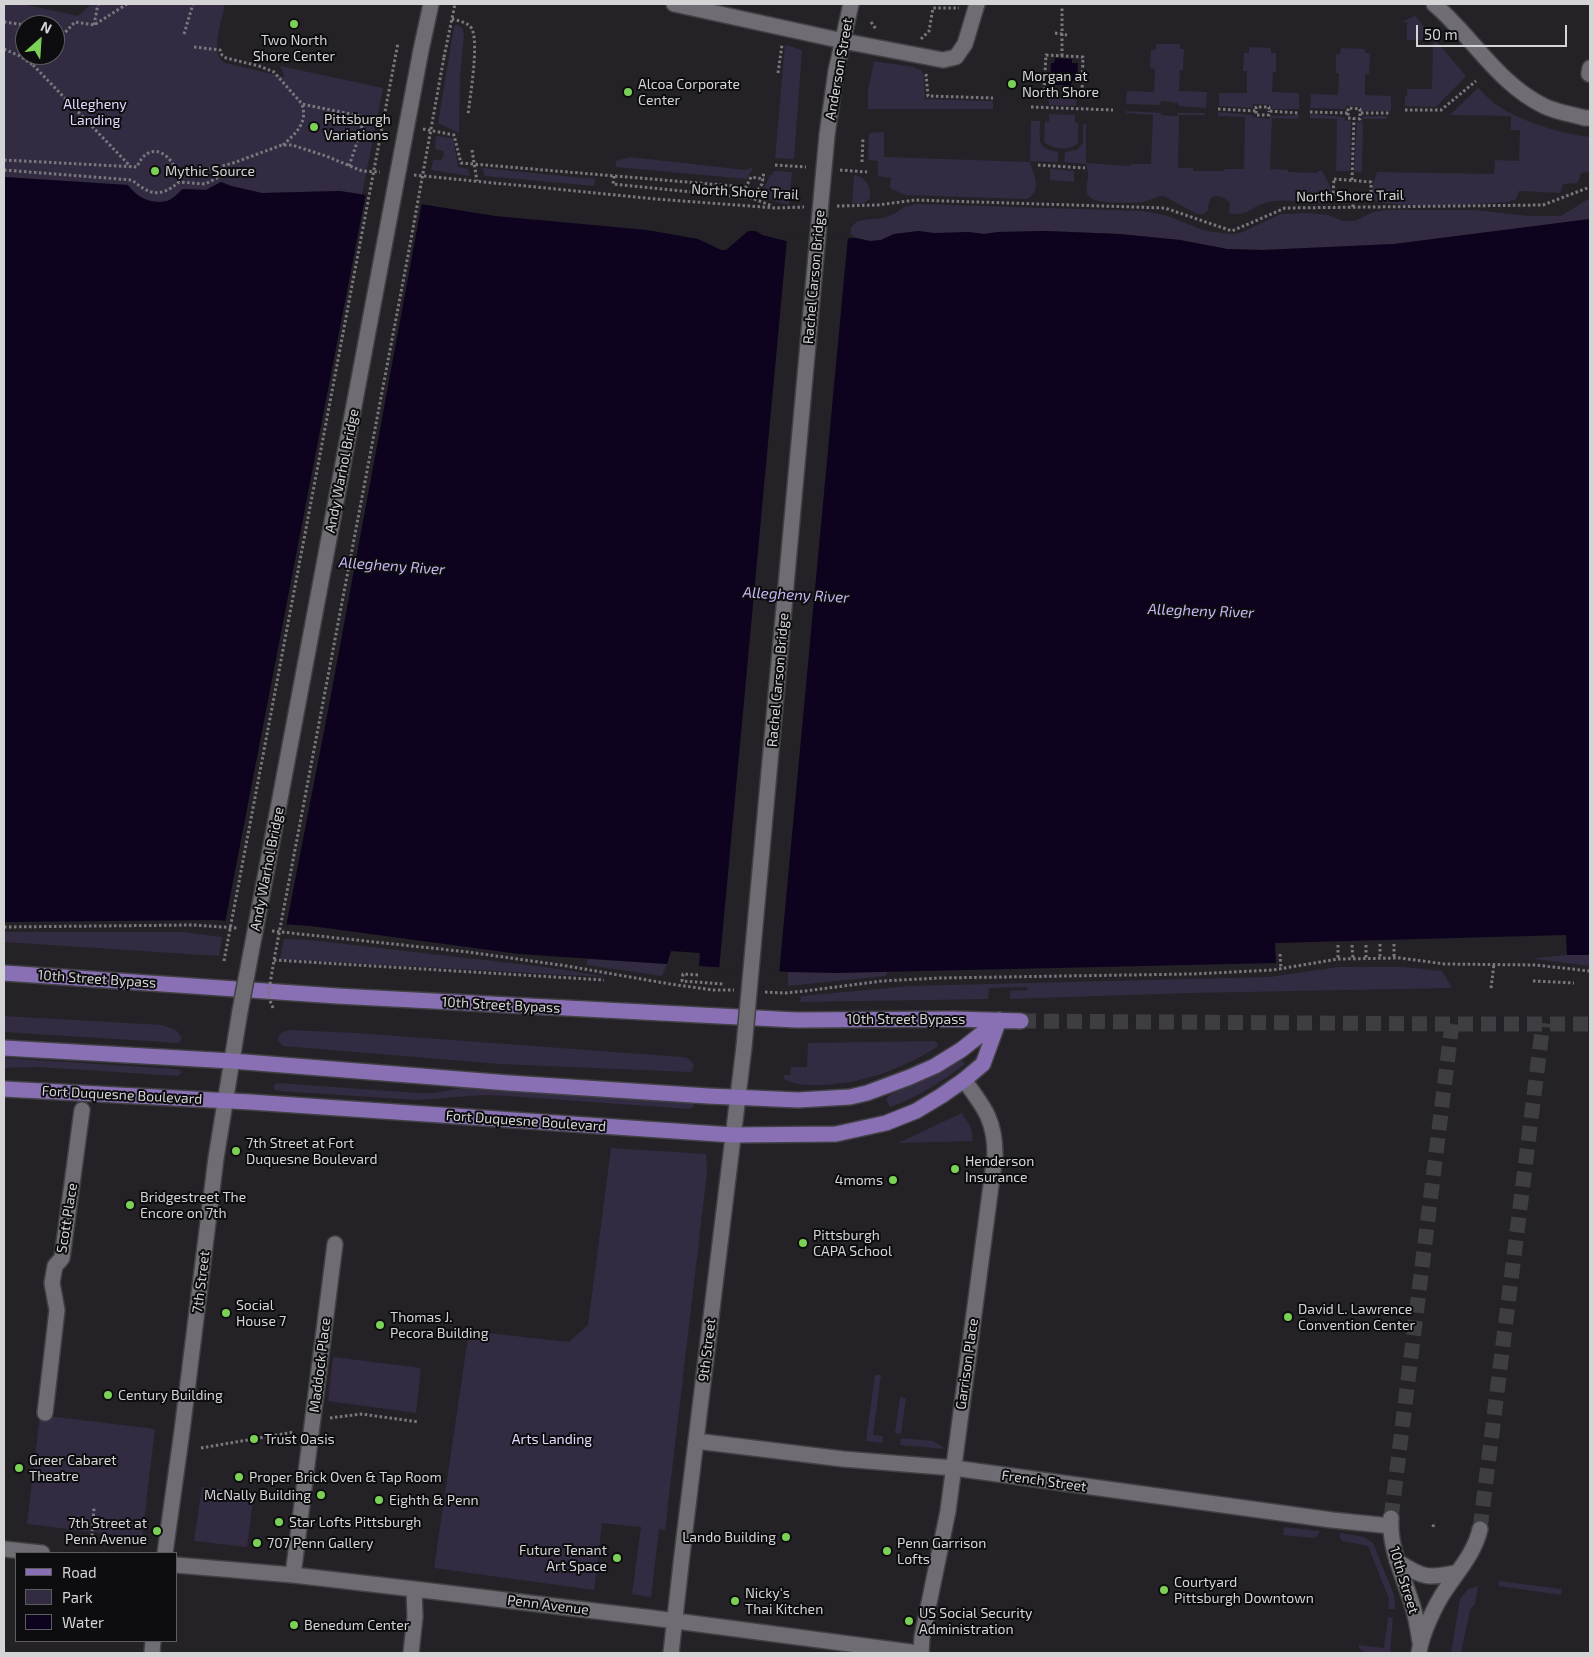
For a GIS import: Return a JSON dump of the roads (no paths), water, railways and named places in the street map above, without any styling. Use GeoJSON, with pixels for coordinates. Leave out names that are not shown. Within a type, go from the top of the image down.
{"type":"FeatureCollection","features":[{"type":"Feature","properties":{"kind":"main road","name":"10th Street Bypass"},"geometry":{"type":"LineString","coordinates":[[4,973],[338,996],[796,1020],[999,1020]]}},
{"type":"Feature","properties":{"kind":"main road"},"geometry":{"type":"LineString","coordinates":[[4,1048],[232,1060],[509,1083],[737,1098],[798,1100],[850,1097],[867,1093],[935,1066],[961,1050],[999,1020],[1020,1021]]}},
{"type":"Feature","properties":{"kind":"main road","name":"Fort Duquesne Boulevard"},"geometry":{"type":"LineString","coordinates":[[4,1089],[225,1100],[734,1135],[828,1135],[886,1123],[916,1110],[941,1096],[983,1064],[999,1020]]}},
{"type":"Feature","properties":{"kind":"street","name":"Andy Warhol Bridge"},"geometry":{"type":"LineString","coordinates":[[240,1010],[431,4]]}},
{"type":"Feature","properties":{"kind":"street"},"geometry":{"type":"LineString","coordinates":[[674,4],[843,41],[943,60],[956,56],[965,44],[977,4]]}},
{"type":"Feature","properties":{"kind":"street","name":"Anderson Street"},"geometry":{"type":"LineString","coordinates":[[827,134],[831,100],[851,4]]}},
{"type":"Feature","properties":{"kind":"street"},"geometry":{"type":"LineString","coordinates":[[1434,4],[1447,7],[1480,54],[1514,87],[1544,106],[1584,118],[1590,118]]}},
{"type":"Feature","properties":{"kind":"street","name":"Rachel Carson Bridge"},"geometry":{"type":"LineString","coordinates":[[744,1047],[827,134]]}},
{"type":"Feature","properties":{"kind":"street","name":"7th Street"},"geometry":{"type":"LineString","coordinates":[[165,1552],[225,1100],[240,1010]]}},
{"type":"Feature","properties":{"kind":"street","name":"9th Street"},"geometry":{"type":"LineString","coordinates":[[671,1653],[744,1047]]}},
{"type":"Feature","properties":{"kind":"street","name":"Garrison Place"},"geometry":{"type":"LineString","coordinates":[[920,1653],[948,1511],[995,1155],[995,1142],[990,1120],[984,1106],[964,1080]]}},
{"type":"Feature","properties":{"kind":"street","name":"Scott Place"},"geometry":{"type":"LineString","coordinates":[[45,1413],[57,1310],[52,1283],[55,1266],[62,1258],[82,1110]]}},
{"type":"Feature","properties":{"kind":"street","name":"Maddock Place"},"geometry":{"type":"LineString","coordinates":[[293,1575],[335,1244]]}},
{"type":"Feature","properties":{"kind":"street","name":"French Street"},"geometry":{"type":"LineString","coordinates":[[696,1441],[843,1458],[954,1468],[1322,1519],[1391,1522]]}},
{"type":"Feature","properties":{"kind":"street","name":"10th Street"},"geometry":{"type":"LineString","coordinates":[[1391,1522],[1393,1551],[1413,1607],[1420,1648]]}},
{"type":"Feature","properties":{"kind":"street","name":"10th Street"},"geometry":{"type":"LineString","coordinates":[[1420,1648],[1440,1600],[1475,1543],[1480,1529]]}},
{"type":"Feature","properties":{"kind":"street"},"geometry":{"type":"LineString","coordinates":[[4,1550],[29,1552]]}},
{"type":"Feature","properties":{"kind":"street"},"geometry":{"type":"LineString","coordinates":[[1397,1561],[1411,1571],[1430,1577],[1458,1572]]}},
{"type":"Feature","properties":{"kind":"street","name":"Penn Avenue"},"geometry":{"type":"LineString","coordinates":[[178,1564],[414,1589],[920,1653]]}},
{"type":"Feature","properties":{"kind":"street"},"geometry":{"type":"LineString","coordinates":[[411,1653],[415,1617],[414,1589]]}},
{"type":"Feature","properties":{"kind":"water"},"geometry":{"type":"Polygon","coordinates":[[[1055,58],[1072,59],[1072,63],[1078,63],[1077,81],[1072,81],[1071,85],[1054,85],[1054,81],[1050,81],[1051,63],[1054,63],[1055,58]]]}},
{"type":"Feature","properties":{"kind":"water","name":"Allegheny River"},"geometry":{"type":"Polygon","coordinates":[[[4,177],[128,185],[135,193],[145,199],[156,202],[169,200],[183,189],[206,190],[221,182],[262,193],[340,191],[495,216],[647,230],[698,239],[721,250],[726,250],[748,231],[756,231],[762,235],[786,241],[856,238],[870,241],[881,240],[894,234],[919,231],[984,234],[1045,231],[1120,234],[1180,240],[1227,249],[1263,250],[1394,244],[1590,219],[1590,955],[1567,955],[1566,935],[1275,943],[1276,963],[835,973],[699,966],[700,953],[671,951],[667,964],[519,954],[311,926],[214,920],[4,922],[4,177]]]}},
{"type":"Feature","properties":{"kind":"tunnel"},"geometry":{"type":"LineString","coordinates":[[1021,1021],[1590,1024]]}},
{"type":"Feature","properties":{"kind":"tunnel"},"geometry":{"type":"LineString","coordinates":[[1480,1529],[1543,1023]]}},
{"type":"Feature","properties":{"kind":"tunnel"},"geometry":{"type":"LineString","coordinates":[[1391,1518],[1452,1024]]}},
{"type":"Feature","properties":{"kind":"place","name":"Two North Shore Center"},"geometry":{"type":"Point","coordinates":[294,24]}},
{"type":"Feature","properties":{"kind":"place","name":"Morgan at North Shore"},"geometry":{"type":"Point","coordinates":[1012,84]}},
{"type":"Feature","properties":{"kind":"place","name":"Alcoa Corporate Center"},"geometry":{"type":"Point","coordinates":[628,92]}},
{"type":"Feature","properties":{"kind":"place","name":"Pittsburgh Variations"},"geometry":{"type":"Point","coordinates":[314,127]}},
{"type":"Feature","properties":{"kind":"place","name":"Mythic Source"},"geometry":{"type":"Point","coordinates":[155,171]}},
{"type":"Feature","properties":{"kind":"place","name":"7th Street at Fort Duquesne Boulevard"},"geometry":{"type":"Point","coordinates":[236,1151]}},
{"type":"Feature","properties":{"kind":"place","name":"Henderson Insurance"},"geometry":{"type":"Point","coordinates":[955,1169]}},
{"type":"Feature","properties":{"kind":"place","name":"4moms"},"geometry":{"type":"Point","coordinates":[893,1180]}},
{"type":"Feature","properties":{"kind":"place","name":"Bridgestreet The Encore on 7th"},"geometry":{"type":"Point","coordinates":[130,1205]}},
{"type":"Feature","properties":{"kind":"place","name":"Pittsburgh CAPA School"},"geometry":{"type":"Point","coordinates":[803,1243]}},
{"type":"Feature","properties":{"kind":"place","name":"Social House 7"},"geometry":{"type":"Point","coordinates":[226,1313]}},
{"type":"Feature","properties":{"kind":"place","name":"David L. Lawrence Convention Center"},"geometry":{"type":"Point","coordinates":[1288,1317]}},
{"type":"Feature","properties":{"kind":"place","name":"Thomas J. Pecora Building"},"geometry":{"type":"Point","coordinates":[380,1325]}},
{"type":"Feature","properties":{"kind":"place","name":"Century Building"},"geometry":{"type":"Point","coordinates":[108,1395]}},
{"type":"Feature","properties":{"kind":"place","name":"Trust Oasis"},"geometry":{"type":"Point","coordinates":[254,1439]}},
{"type":"Feature","properties":{"kind":"place","name":"Greer Cabaret Theatre"},"geometry":{"type":"Point","coordinates":[19,1468]}},
{"type":"Feature","properties":{"kind":"place","name":"Proper Brick Oven & Tap Room"},"geometry":{"type":"Point","coordinates":[239,1477]}},
{"type":"Feature","properties":{"kind":"place","name":"McNally Building"},"geometry":{"type":"Point","coordinates":[321,1495]}},
{"type":"Feature","properties":{"kind":"place","name":"Eighth & Penn"},"geometry":{"type":"Point","coordinates":[379,1500]}},
{"type":"Feature","properties":{"kind":"place","name":"Star Lofts Pittsburgh"},"geometry":{"type":"Point","coordinates":[279,1522]}},
{"type":"Feature","properties":{"kind":"place","name":"7th Street at Penn Avenue"},"geometry":{"type":"Point","coordinates":[157,1531]}},
{"type":"Feature","properties":{"kind":"place","name":"Lando Building"},"geometry":{"type":"Point","coordinates":[786,1537]}},
{"type":"Feature","properties":{"kind":"place","name":"707 Penn Gallery"},"geometry":{"type":"Point","coordinates":[257,1543]}},
{"type":"Feature","properties":{"kind":"place","name":"Penn Garrison Lofts"},"geometry":{"type":"Point","coordinates":[887,1551]}},
{"type":"Feature","properties":{"kind":"place","name":"Future Tenant Art Space"},"geometry":{"type":"Point","coordinates":[617,1558]}},
{"type":"Feature","properties":{"kind":"place","name":"Courtyard Pittsburgh Downtown"},"geometry":{"type":"Point","coordinates":[1164,1590]}},
{"type":"Feature","properties":{"kind":"place","name":"Nicky's Thai Kitchen"},"geometry":{"type":"Point","coordinates":[735,1601]}},
{"type":"Feature","properties":{"kind":"place","name":"US Social Security Administration"},"geometry":{"type":"Point","coordinates":[909,1621]}},
{"type":"Feature","properties":{"kind":"place","name":"Benedum Center"},"geometry":{"type":"Point","coordinates":[294,1625]}},
{"type":"Feature","properties":{"kind":"park label","name":"Allegheny Landing"},"geometry":{"type":"Point","coordinates":[95,112]}},
{"type":"Feature","properties":{"kind":"park label","name":"Arts Landing"},"geometry":{"type":"Point","coordinates":[552,1439]}}]}
